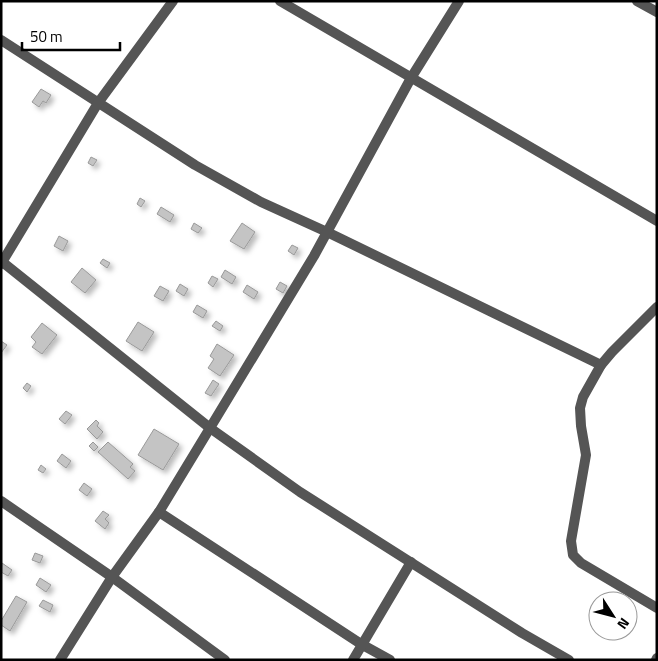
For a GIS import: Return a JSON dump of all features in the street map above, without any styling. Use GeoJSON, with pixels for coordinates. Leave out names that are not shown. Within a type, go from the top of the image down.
{"type":"FeatureCollection","features":[{"type":"Feature","properties":{"kind":"street"},"geometry":{"type":"LineString","coordinates":[[173,1],[98,102],[2,262],[210,428],[300,492],[522,633],[569,660]]}},
{"type":"Feature","properties":{"kind":"street"},"geometry":{"type":"LineString","coordinates":[[280,1],[657,221]]}},
{"type":"Feature","properties":{"kind":"street"},"geometry":{"type":"LineString","coordinates":[[60,660],[112,576],[159,512],[210,428],[314,256],[411,78],[459,1]]}},
{"type":"Feature","properties":{"kind":"street"},"geometry":{"type":"LineString","coordinates":[[636,1],[657,12]]}},
{"type":"Feature","properties":{"kind":"street"},"geometry":{"type":"LineString","coordinates":[[1,40],[195,165],[261,202],[601,365]]}},
{"type":"Feature","properties":{"kind":"street"},"geometry":{"type":"LineString","coordinates":[[657,307],[601,365],[584,397],[580,408],[586,455],[570,541],[573,554],[581,563],[657,608]]}},
{"type":"Feature","properties":{"kind":"street"},"geometry":{"type":"LineString","coordinates":[[1,501],[112,576],[225,660]]}},
{"type":"Feature","properties":{"kind":"street"},"geometry":{"type":"LineString","coordinates":[[159,512],[361,644],[390,660]]}},
{"type":"Feature","properties":{"kind":"street"},"geometry":{"type":"LineString","coordinates":[[353,660],[411,562]]}},
{"type":"Feature","properties":{"kind":"building"},"geometry":{"type":"Polygon","coordinates":[[[41,89],[51,95],[46,103],[43,101],[39,107],[32,102],[41,89]]]}},
{"type":"Feature","properties":{"kind":"building"},"geometry":{"type":"Polygon","coordinates":[[[91,157],[97,160],[93,166],[88,163],[91,157]]]}},
{"type":"Feature","properties":{"kind":"building"},"geometry":{"type":"Polygon","coordinates":[[[140,198],[145,201],[141,207],[137,204],[140,198]]]}},
{"type":"Feature","properties":{"kind":"building"},"geometry":{"type":"Polygon","coordinates":[[[161,207],[174,215],[170,222],[157,214],[161,207]]]}},
{"type":"Feature","properties":{"kind":"building"},"geometry":{"type":"Polygon","coordinates":[[[194,223],[202,228],[198,233],[191,229],[194,223]]]}},
{"type":"Feature","properties":{"kind":"building"},"geometry":{"type":"Polygon","coordinates":[[[242,223],[255,232],[244,249],[230,241],[242,223]]]}},
{"type":"Feature","properties":{"kind":"building"},"geometry":{"type":"Polygon","coordinates":[[[59,236],[68,241],[63,251],[54,246],[59,236]]]}},
{"type":"Feature","properties":{"kind":"building"},"geometry":{"type":"Polygon","coordinates":[[[292,245],[298,248],[294,255],[288,251],[292,245]]]}},
{"type":"Feature","properties":{"kind":"building"},"geometry":{"type":"Polygon","coordinates":[[[103,259],[110,263],[107,268],[100,263],[103,259]]]}},
{"type":"Feature","properties":{"kind":"building"},"geometry":{"type":"Polygon","coordinates":[[[82,268],[96,280],[85,293],[71,282],[82,268]]]}},
{"type":"Feature","properties":{"kind":"building"},"geometry":{"type":"Polygon","coordinates":[[[225,270],[236,277],[232,284],[221,277],[225,270]]]}},
{"type":"Feature","properties":{"kind":"building"},"geometry":{"type":"Polygon","coordinates":[[[212,276],[218,279],[213,287],[208,283],[212,276]]]}},
{"type":"Feature","properties":{"kind":"building"},"geometry":{"type":"Polygon","coordinates":[[[280,282],[287,286],[283,293],[276,289],[280,282]]]}},
{"type":"Feature","properties":{"kind":"building"},"geometry":{"type":"Polygon","coordinates":[[[180,284],[188,289],[184,296],[176,291],[180,284]]]}},
{"type":"Feature","properties":{"kind":"building"},"geometry":{"type":"Polygon","coordinates":[[[247,285],[258,292],[254,299],[243,292],[247,285]]]}},
{"type":"Feature","properties":{"kind":"building"},"geometry":{"type":"Polygon","coordinates":[[[160,286],[169,291],[163,301],[154,296],[160,286]]]}},
{"type":"Feature","properties":{"kind":"building"},"geometry":{"type":"Polygon","coordinates":[[[197,305],[207,311],[203,318],[193,312],[197,305]]]}},
{"type":"Feature","properties":{"kind":"building"},"geometry":{"type":"Polygon","coordinates":[[[216,321],[223,326],[220,331],[212,326],[216,321]]]}},
{"type":"Feature","properties":{"kind":"building"},"geometry":{"type":"Polygon","coordinates":[[[138,322],[154,332],[142,351],[126,341],[138,322]]]}},
{"type":"Feature","properties":{"kind":"building"},"geometry":{"type":"Polygon","coordinates":[[[42,323],[57,335],[42,354],[32,347],[36,342],[31,337],[42,323]]]}},
{"type":"Feature","properties":{"kind":"building"},"geometry":{"type":"Polygon","coordinates":[[[1,341],[7,345],[1,353],[1,341]]]}},
{"type":"Feature","properties":{"kind":"building"},"geometry":{"type":"Polygon","coordinates":[[[217,344],[234,355],[220,376],[208,368],[214,359],[210,356],[217,344]]]}},
{"type":"Feature","properties":{"kind":"building"},"geometry":{"type":"Polygon","coordinates":[[[213,380],[219,384],[211,396],[205,393],[213,380]]]}},
{"type":"Feature","properties":{"kind":"building"},"geometry":{"type":"Polygon","coordinates":[[[27,383],[31,386],[27,392],[23,388],[27,383]]]}},
{"type":"Feature","properties":{"kind":"building"},"geometry":{"type":"Polygon","coordinates":[[[66,411],[72,415],[65,424],[59,419],[66,411]]]}},
{"type":"Feature","properties":{"kind":"building"},"geometry":{"type":"Polygon","coordinates":[[[96,420],[99,423],[97,426],[103,432],[97,439],[87,429],[96,420]]]}},
{"type":"Feature","properties":{"kind":"building"},"geometry":{"type":"Polygon","coordinates":[[[154,429],[179,444],[163,470],[138,455],[154,429]]]}},
{"type":"Feature","properties":{"kind":"building"},"geometry":{"type":"Polygon","coordinates":[[[93,442],[98,447],[94,451],[89,446],[93,442]]]}},
{"type":"Feature","properties":{"kind":"building"},"geometry":{"type":"Polygon","coordinates":[[[108,442],[133,464],[130,467],[135,471],[128,479],[98,452],[108,442]]]}},
{"type":"Feature","properties":{"kind":"building"},"geometry":{"type":"Polygon","coordinates":[[[62,454],[71,461],[66,468],[57,461],[62,454]]]}},
{"type":"Feature","properties":{"kind":"building"},"geometry":{"type":"Polygon","coordinates":[[[41,465],[46,469],[43,473],[38,470],[41,465]]]}},
{"type":"Feature","properties":{"kind":"building"},"geometry":{"type":"Polygon","coordinates":[[[84,483],[92,489],[87,496],[79,490],[84,483]]]}},
{"type":"Feature","properties":{"kind":"building"},"geometry":{"type":"Polygon","coordinates":[[[103,511],[109,515],[105,519],[109,523],[105,529],[95,521],[103,511]]]}},
{"type":"Feature","properties":{"kind":"building"},"geometry":{"type":"Polygon","coordinates":[[[35,553],[43,556],[40,563],[32,560],[35,553]]]}},
{"type":"Feature","properties":{"kind":"building"},"geometry":{"type":"Polygon","coordinates":[[[2,563],[12,570],[8,576],[1,572],[2,563]]]}},
{"type":"Feature","properties":{"kind":"building"},"geometry":{"type":"Polygon","coordinates":[[[40,578],[51,585],[46,592],[36,585],[40,578]]]}},
{"type":"Feature","properties":{"kind":"building"},"geometry":{"type":"Polygon","coordinates":[[[16,596],[27,602],[10,631],[1,625],[1,621],[16,596]]]}},
{"type":"Feature","properties":{"kind":"building"},"geometry":{"type":"Polygon","coordinates":[[[43,600],[53,605],[50,612],[39,606],[43,600]]]}}]}
